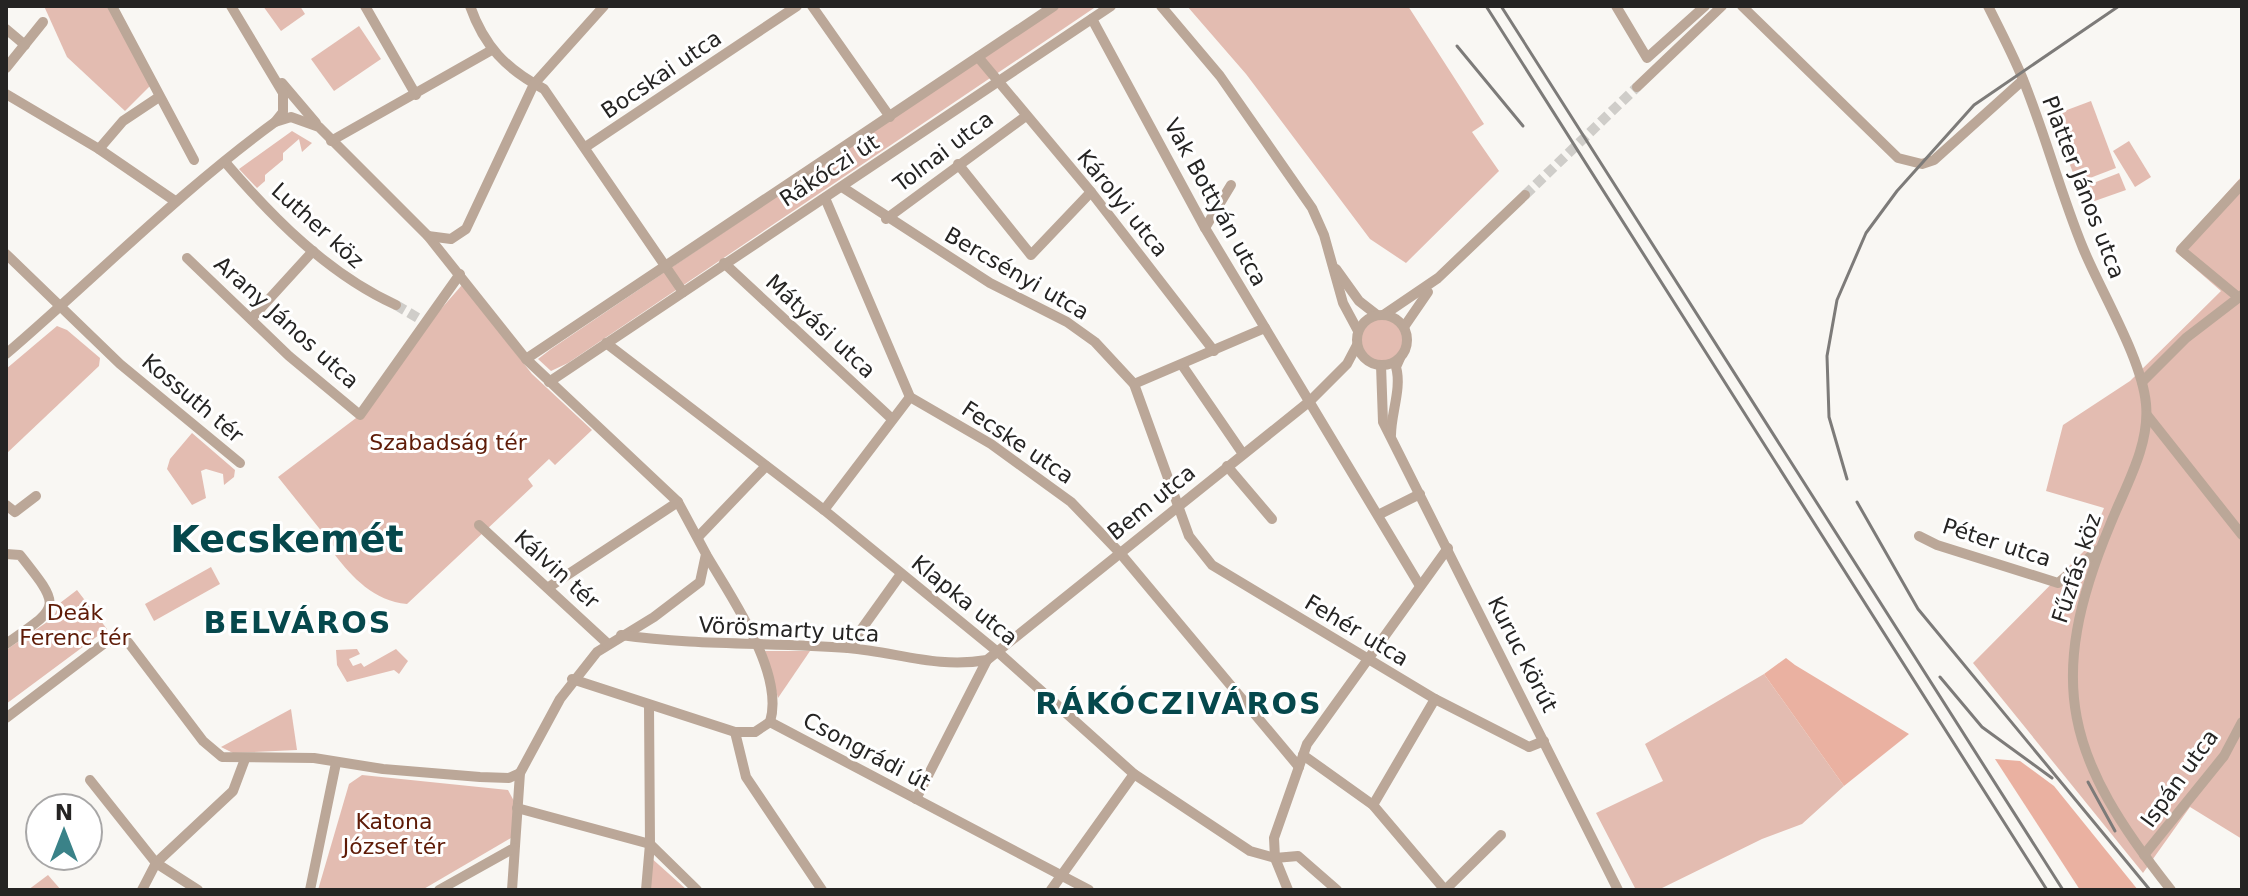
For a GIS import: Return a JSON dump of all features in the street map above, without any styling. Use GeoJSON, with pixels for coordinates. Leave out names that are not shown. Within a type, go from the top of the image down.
{"type":"FeatureCollection","features":[{"type":"Feature","properties":{"kind":"street"},"geometry":{"type":"LineString","coordinates":[[112,6],[194,160]]}},
{"type":"Feature","properties":{"kind":"street"},"geometry":{"type":"LineString","coordinates":[[6,354],[186,190],[275,122],[283,112],[284,98],[231,6]]}},
{"type":"Feature","properties":{"kind":"street"},"geometry":{"type":"LineString","coordinates":[[365,6],[416,95]]}},
{"type":"Feature","properties":{"kind":"street"},"geometry":{"type":"LineString","coordinates":[[470,6],[475,26],[490,51],[544,89],[587,146],[683,292]]}},
{"type":"Feature","properties":{"kind":"street"},"geometry":{"type":"LineString","coordinates":[[428,236],[451,239],[466,229],[534,84],[604,6]]}},
{"type":"Feature","properties":{"kind":"street","name":"Bocskai utca"},"geometry":{"type":"LineString","coordinates":[[587,146],[797,6]]}},
{"type":"Feature","properties":{"kind":"street"},"geometry":{"type":"LineString","coordinates":[[812,6],[890,117]]}},
{"type":"Feature","properties":{"kind":"street","name":"Rákóczi út"},"geometry":{"type":"LineString","coordinates":[[526,359],[662,264],[890,117],[1054,6]]}},
{"type":"Feature","properties":{"kind":"street","name":"Rákóczi út"},"geometry":{"type":"LineString","coordinates":[[549,382],[1111,6]]}},
{"type":"Feature","properties":{"kind":"street"},"geometry":{"type":"LineString","coordinates":[[1161,6],[1220,76],[1312,208],[1343,303],[1358,331]]}},
{"type":"Feature","properties":{"kind":"street"},"geometry":{"type":"LineString","coordinates":[[1616,6],[1647,58],[1705,6]]}},
{"type":"Feature","properties":{"kind":"street"},"geometry":{"type":"LineString","coordinates":[[1637,87],[1722,6]]}},
{"type":"Feature","properties":{"kind":"street"},"geometry":{"type":"LineString","coordinates":[[1742,6],[1898,158],[1913,163],[1934,160],[2023,80]]}},
{"type":"Feature","properties":{"kind":"street","name":"Platter János utca"},"geometry":{"type":"LineString","coordinates":[[1988,6],[2023,80],[2082,246],[2142,382]]}},
{"type":"Feature","properties":{"kind":"street","name":"Vak Bottyán utca"},"geometry":{"type":"LineString","coordinates":[[1092,19],[1205,228],[1380,514],[1420,586]]}},
{"type":"Feature","properties":{"kind":"street"},"geometry":{"type":"LineString","coordinates":[[6,68],[43,22]]}},
{"type":"Feature","properties":{"kind":"street"},"geometry":{"type":"LineString","coordinates":[[6,29],[25,45]]}},
{"type":"Feature","properties":{"kind":"street"},"geometry":{"type":"LineString","coordinates":[[331,141],[490,51]]}},
{"type":"Feature","properties":{"kind":"street"},"geometry":{"type":"LineString","coordinates":[[978,57],[997,82]]}},
{"type":"Feature","properties":{"kind":"street"},"geometry":{"type":"LineString","coordinates":[[265,63],[331,141],[428,236],[526,359],[678,502],[758,646],[772,705],[770,722]]}},
{"type":"Feature","properties":{"kind":"street","name":"Károlyi utca"},"geometry":{"type":"LineString","coordinates":[[997,82],[1091,192],[1214,351]]}},
{"type":"Feature","properties":{"kind":"street"},"geometry":{"type":"LineString","coordinates":[[6,94],[99,149],[175,201]]}},
{"type":"Feature","properties":{"kind":"street"},"geometry":{"type":"LineString","coordinates":[[99,149],[123,121],[159,97]]}},
{"type":"Feature","properties":{"kind":"street","name":"Tolnai utca"},"geometry":{"type":"LineString","coordinates":[[886,219],[1026,116]]}},
{"type":"Feature","properties":{"kind":"street"},"geometry":{"type":"LineString","coordinates":[[275,122],[291,117],[319,127]]}},
{"type":"Feature","properties":{"kind":"street","name":"Luther köz"},"geometry":{"type":"LineString","coordinates":[[225,162],[313,251],[359,288],[396,305]]}},
{"type":"Feature","properties":{"kind":"street"},"geometry":{"type":"LineString","coordinates":[[958,164],[1031,255],[1091,192]]}},
{"type":"Feature","properties":{"kind":"street"},"geometry":{"type":"LineString","coordinates":[[2142,382],[2186,338],[2240,296],[2181,250],[2242,184]]}},
{"type":"Feature","properties":{"kind":"street"},"geometry":{"type":"LineString","coordinates":[[1205,228],[1231,185]]}},
{"type":"Feature","properties":{"kind":"street","name":"Bercsényi utca"},"geometry":{"type":"LineString","coordinates":[[842,187],[886,219],[990,283],[1067,322],[1095,342],[1134,384],[1178,508]]}},
{"type":"Feature","properties":{"kind":"street"},"geometry":{"type":"LineString","coordinates":[[1400,358],[1381,365],[1365,358],[1357,345],[1358,331],[1366,320],[1438,278],[1525,195]]}},
{"type":"Feature","properties":{"kind":"street"},"geometry":{"type":"LineString","coordinates":[[824,510],[891,418],[910,397],[825,198]]}},
{"type":"Feature","properties":{"kind":"street"},"geometry":{"type":"LineString","coordinates":[[251,319],[313,251]]}},
{"type":"Feature","properties":{"kind":"street","name":"Kossuth tér"},"geometry":{"type":"LineString","coordinates":[[6,254],[120,364],[240,463]]}},
{"type":"Feature","properties":{"kind":"street","name":"Arany János utca"},"geometry":{"type":"LineString","coordinates":[[187,258],[360,415],[422,322],[460,274]]}},
{"type":"Feature","properties":{"kind":"street","name":"Mátyási utca"},"geometry":{"type":"LineString","coordinates":[[724,263],[891,418]]}},
{"type":"Feature","properties":{"kind":"street"},"geometry":{"type":"LineString","coordinates":[[1333,266],[1359,301],[1404,327]]}},
{"type":"Feature","properties":{"kind":"street"},"geometry":{"type":"LineString","coordinates":[[1391,437],[1393,398],[1400,380],[1396,367],[1407,343],[1404,327],[1438,278]]}},
{"type":"Feature","properties":{"kind":"street"},"geometry":{"type":"LineString","coordinates":[[1134,384],[1265,328]]}},
{"type":"Feature","properties":{"kind":"street","name":"Klapka utca"},"geometry":{"type":"LineString","coordinates":[[606,343],[824,510],[999,653],[1134,774],[1243,847],[1275,858],[1298,856],[1337,890]]}},
{"type":"Feature","properties":{"kind":"street","name":"Bem utca"},"geometry":{"type":"LineString","coordinates":[[999,653],[1310,401],[1347,364],[1357,345]]}},
{"type":"Feature","properties":{"kind":"street","name":"Bem utca"},"geometry":{"type":"LineString","coordinates":[[1328,384],[1365,358]]}},
{"type":"Feature","properties":{"kind":"street"},"geometry":{"type":"LineString","coordinates":[[1182,365],[1243,454]]}},
{"type":"Feature","properties":{"kind":"street","name":"Kuruc körút"},"geometry":{"type":"LineString","coordinates":[[1381,365],[1384,377],[1381,415],[1618,890]]}},
{"type":"Feature","properties":{"kind":"street","name":"Fűzfás köz"},"geometry":{"type":"LineString","coordinates":[[2142,382],[2147,415],[2140,451],[2083,595],[2071,666],[2079,734],[2091,769],[2109,804],[2171,890]]}},
{"type":"Feature","properties":{"kind":"street","name":"Fecske utca"},"geometry":{"type":"LineString","coordinates":[[910,397],[1034,473],[1071,502],[1120,553],[1299,767]]}},
{"type":"Feature","properties":{"kind":"street"},"geometry":{"type":"LineString","coordinates":[[2147,415],[2242,535]]}},
{"type":"Feature","properties":{"kind":"street"},"geometry":{"type":"LineString","coordinates":[[699,536],[766,466]]}},
{"type":"Feature","properties":{"kind":"street"},"geometry":{"type":"LineString","coordinates":[[1227,466],[1272,519]]}},
{"type":"Feature","properties":{"kind":"street"},"geometry":{"type":"LineString","coordinates":[[1380,514],[1420,494]]}},
{"type":"Feature","properties":{"kind":"street"},"geometry":{"type":"LineString","coordinates":[[6,505],[15,512],[20,511],[36,496]]}},
{"type":"Feature","properties":{"kind":"street"},"geometry":{"type":"LineString","coordinates":[[549,587],[678,502]]}},
{"type":"Feature","properties":{"kind":"street","name":"Fehér utca"},"geometry":{"type":"LineString","coordinates":[[1178,508],[1189,536],[1212,565],[1435,699],[1529,747],[1544,741]]}},
{"type":"Feature","properties":{"kind":"street","name":"Kálvin tér"},"geometry":{"type":"LineString","coordinates":[[479,525],[608,644]]}},
{"type":"Feature","properties":{"kind":"street","name":"Péter utca"},"geometry":{"type":"LineString","coordinates":[[1919,536],[1937,545],[2058,583],[2100,548]]}},
{"type":"Feature","properties":{"kind":"street"},"geometry":{"type":"LineString","coordinates":[[1288,890],[1275,858],[1274,838],[1307,744],[1448,548]]}},
{"type":"Feature","properties":{"kind":"street"},"geometry":{"type":"LineString","coordinates":[[6,644],[48,615],[52,603],[48,591],[24,560],[9,553]]}},
{"type":"Feature","properties":{"kind":"street"},"geometry":{"type":"LineString","coordinates":[[512,890],[520,773],[572,679],[608,644],[654,617],[697,585],[705,572],[706,554]]}},
{"type":"Feature","properties":{"kind":"street"},"geometry":{"type":"LineString","coordinates":[[848,648],[901,574]]}},
{"type":"Feature","properties":{"kind":"street","name":"Vörösmarty utca"},"geometry":{"type":"LineString","coordinates":[[621,635],[677,643],[848,648],[954,666],[987,660],[999,653]]}},
{"type":"Feature","properties":{"kind":"street"},"geometry":{"type":"LineString","coordinates":[[6,718],[106,642],[128,642],[212,752],[245,759],[314,758],[336,763],[480,777],[509,778],[520,773]]}},
{"type":"Feature","properties":{"kind":"street"},"geometry":{"type":"LineString","coordinates":[[916,799],[987,660]]}},
{"type":"Feature","properties":{"kind":"street"},"geometry":{"type":"LineString","coordinates":[[572,679],[735,732],[746,777],[822,890]]}},
{"type":"Feature","properties":{"kind":"street"},"geometry":{"type":"LineString","coordinates":[[1373,805],[1435,699]]}},
{"type":"Feature","properties":{"kind":"street"},"geometry":{"type":"LineString","coordinates":[[646,890],[650,844],[649,706]]}},
{"type":"Feature","properties":{"kind":"street","name":"Csongrádi út"},"geometry":{"type":"LineString","coordinates":[[735,732],[755,732],[770,722],[1089,890]]}},
{"type":"Feature","properties":{"kind":"street","name":"Ispán utca"},"geometry":{"type":"LineString","coordinates":[[2144,855],[2224,756],[2242,722]]}},
{"type":"Feature","properties":{"kind":"street"},"geometry":{"type":"LineString","coordinates":[[1303,755],[1373,805],[1445,890],[1501,835]]}},
{"type":"Feature","properties":{"kind":"street"},"geometry":{"type":"LineString","coordinates":[[142,890],[156,863],[233,791],[245,759]]}},
{"type":"Feature","properties":{"kind":"street"},"geometry":{"type":"LineString","coordinates":[[310,890],[336,763]]}},
{"type":"Feature","properties":{"kind":"street"},"geometry":{"type":"LineString","coordinates":[[1051,890],[1134,774]]}},
{"type":"Feature","properties":{"kind":"street"},"geometry":{"type":"LineString","coordinates":[[90,780],[156,863],[198,890]]}},
{"type":"Feature","properties":{"kind":"street"},"geometry":{"type":"LineString","coordinates":[[517,808],[650,844],[697,890]]}},
{"type":"Feature","properties":{"kind":"street"},"geometry":{"type":"LineString","coordinates":[[439,890],[514,848]]}},
{"type":"Feature","properties":{"kind":"green space"},"geometry":{"type":"Polygon","coordinates":[[[44,6],[108,6],[150,86],[125,111],[67,57],[44,6]]]}},
{"type":"Feature","properties":{"kind":"green space"},"geometry":{"type":"Polygon","coordinates":[[[263,6],[300,6],[305,14],[281,31],[263,6]]]}},
{"type":"Feature","properties":{"kind":"green space"},"geometry":{"type":"Polygon","coordinates":[[[1058,6],[1097,6],[568,363],[551,371],[538,359],[551,349],[1058,6]]]}},
{"type":"Feature","properties":{"kind":"green space"},"geometry":{"type":"Polygon","coordinates":[[[1187,6],[1408,6],[1484,124],[1472,132],[1499,171],[1406,263],[1370,239],[1246,74],[1187,6]]]}},
{"type":"Feature","properties":{"kind":"green space"},"geometry":{"type":"Polygon","coordinates":[[[359,26],[381,59],[334,91],[311,59],[359,26]]]}},
{"type":"Feature","properties":{"kind":"green space"},"geometry":{"type":"Polygon","coordinates":[[[2091,101],[2116,168],[2077,183],[2051,116],[2091,101]]]}},
{"type":"Feature","properties":{"kind":"green space"},"geometry":{"type":"Polygon","coordinates":[[[292,131],[312,143],[302,152],[299,139],[283,153],[283,160],[265,175],[265,181],[257,188],[239,169],[292,131]]]}},
{"type":"Feature","properties":{"kind":"green space"},"geometry":{"type":"Polygon","coordinates":[[[2129,141],[2151,177],[2135,187],[2113,151],[2129,141]]]}},
{"type":"Feature","properties":{"kind":"green space"},"geometry":{"type":"Polygon","coordinates":[[[2119,173],[2126,190],[2089,203],[2083,187],[2119,173]]]}},
{"type":"Feature","properties":{"kind":"green space"},"geometry":{"type":"Polygon","coordinates":[[[2242,176],[2242,839],[2190,807],[2143,873],[1973,663],[2088,547],[2104,508],[2046,491],[2063,425],[2130,381],[2221,291],[2175,251],[2242,176]]]}},
{"type":"Feature","properties":{"kind":"green space","name":"Szabadság tér"},"geometry":{"type":"Polygon","coordinates":[[[462,285],[532,374],[592,430],[555,465],[549,459],[528,479],[533,486],[407,604],[395,602],[374,593],[349,572],[335,555],[335,548],[278,477],[360,415],[426,326],[462,285]]]}},
{"type":"Feature","properties":{"kind":"green space"},"geometry":{"type":"Polygon","coordinates":[[[1382,319],[1397,325],[1403,340],[1397,355],[1382,361],[1367,355],[1361,340],[1367,325],[1382,319]]]}},
{"type":"Feature","properties":{"kind":"green space"},"geometry":{"type":"Polygon","coordinates":[[[57,326],[67,330],[100,358],[99,366],[6,454],[6,369],[57,326]]]}},
{"type":"Feature","properties":{"kind":"green space"},"geometry":{"type":"Polygon","coordinates":[[[192,433],[235,470],[234,477],[224,485],[223,474],[206,469],[201,471],[206,498],[192,505],[167,469],[170,459],[192,433]]]}},
{"type":"Feature","properties":{"kind":"green space"},"geometry":{"type":"Polygon","coordinates":[[[211,567],[220,584],[154,621],[145,604],[211,567]]]}},
{"type":"Feature","properties":{"kind":"green space","name":"Deák Ferenc tér"},"geometry":{"type":"Polygon","coordinates":[[[77,590],[107,629],[6,704],[6,650],[53,618],[60,603],[77,590]]]}},
{"type":"Feature","properties":{"kind":"green space"},"geometry":{"type":"Polygon","coordinates":[[[357,649],[360,654],[349,659],[353,666],[361,663],[364,667],[396,649],[408,661],[399,674],[394,670],[347,682],[337,665],[336,650],[357,649]]]}},
{"type":"Feature","properties":{"kind":"green space"},"geometry":{"type":"Polygon","coordinates":[[[765,651],[810,651],[778,698],[765,651]]]}},
{"type":"Feature","properties":{"kind":"green space"},"geometry":{"type":"Polygon","coordinates":[[[1764,674],[1844,786],[1802,824],[1762,839],[1658,890],[1636,890],[1596,813],[1663,781],[1645,744],[1764,674]]]}},
{"type":"Feature","properties":{"kind":"green space"},"geometry":{"type":"Polygon","coordinates":[[[291,709],[297,750],[233,753],[221,747],[291,709]]]}},
{"type":"Feature","properties":{"kind":"green space","name":"Katona József tér"},"geometry":{"type":"Polygon","coordinates":[[[362,775],[508,790],[515,803],[511,838],[422,890],[318,890],[349,784],[362,775]]]}},
{"type":"Feature","properties":{"kind":"green space"},"geometry":{"type":"Polygon","coordinates":[[[649,856],[687,890],[645,890],[649,856]]]}},
{"type":"Feature","properties":{"kind":"green space"},"geometry":{"type":"Polygon","coordinates":[[[48,875],[61,890],[28,890],[48,875]]]}},
{"type":"Feature","properties":{"kind":"shaded area"},"geometry":{"type":"Polygon","coordinates":[[[1786,658],[1909,734],[1844,786],[1764,674],[1786,658]]]}},
{"type":"Feature","properties":{"kind":"shaded area"},"geometry":{"type":"Polygon","coordinates":[[[1995,759],[2020,761],[2054,786],[2138,890],[2080,890],[1995,759]]]}},
{"type":"Feature","properties":{"kind":"tunnel"},"geometry":{"type":"LineString","coordinates":[[1525,195],[1637,87]]}},
{"type":"Feature","properties":{"kind":"tunnel"},"geometry":{"type":"LineString","coordinates":[[396,305],[418,318]]}},
{"type":"Feature","properties":{"kind":"railway"},"geometry":{"type":"LineString","coordinates":[[1486,6],[2047,890]]}},
{"type":"Feature","properties":{"kind":"railway"},"geometry":{"type":"LineString","coordinates":[[1501,6],[2063,890]]}},
{"type":"Feature","properties":{"kind":"railway"},"geometry":{"type":"LineString","coordinates":[[1847,479],[1829,417],[1827,356],[1837,300],[1866,233],[1897,191],[1974,105],[2119,6]]}},
{"type":"Feature","properties":{"kind":"railway"},"geometry":{"type":"LineString","coordinates":[[1457,46],[1523,126]]}},
{"type":"Feature","properties":{"kind":"railway"},"geometry":{"type":"LineString","coordinates":[[1857,502],[1918,609],[2150,890]]}},
{"type":"Feature","properties":{"kind":"railway"},"geometry":{"type":"LineString","coordinates":[[1940,677],[1982,727],[2052,778]]}},
{"type":"Feature","properties":{"kind":"railway"},"geometry":{"type":"LineString","coordinates":[[2088,782],[2115,831]]}},
{"type":"Feature","properties":{"kind":"district","name":"Kecskemét"},"geometry":{"type":"Point","coordinates":[287,539]}},
{"type":"Feature","properties":{"kind":"district","name":"BELVÁROS"},"geometry":{"type":"Point","coordinates":[298,623]}},
{"type":"Feature","properties":{"kind":"district","name":"RÁKÓCZIVÁROS"},"geometry":{"type":"Point","coordinates":[1179,704]}}]}
